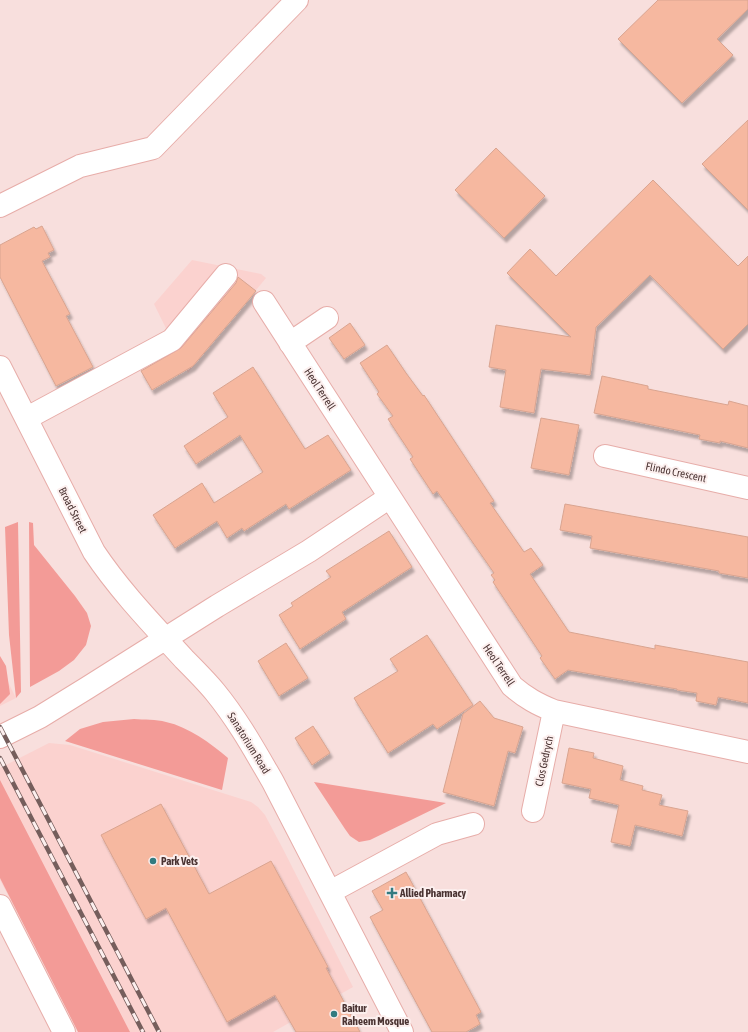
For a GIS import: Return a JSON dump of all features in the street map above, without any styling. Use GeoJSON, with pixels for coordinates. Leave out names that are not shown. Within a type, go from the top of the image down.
{"type":"FeatureCollection","features":[{"type":"Feature","properties":{"kind":"street"},"geometry":{"type":"LineString","coordinates":[[0,206],[80,166],[153,148],[297,0]]}},
{"type":"Feature","properties":{"kind":"street"},"geometry":{"type":"LineString","coordinates":[[26,418],[172,340],[226,275]]}},
{"type":"Feature","properties":{"kind":"street","name":"Heol Terrell"},"geometry":{"type":"LineString","coordinates":[[264,302],[512,686],[536,704],[554,711],[748,752]]}},
{"type":"Feature","properties":{"kind":"street"},"geometry":{"type":"LineString","coordinates":[[290,343],[327,318]]}},
{"type":"Feature","properties":{"kind":"street","name":"Broad Street"},"geometry":{"type":"LineString","coordinates":[[0,367],[94,552],[107,572],[166,639]]}},
{"type":"Feature","properties":{"kind":"street","name":"Flindo Crescent"},"geometry":{"type":"LineString","coordinates":[[605,456],[748,488]]}},
{"type":"Feature","properties":{"kind":"street"},"geometry":{"type":"LineString","coordinates":[[0,737],[40,717],[166,639],[216,606],[309,551],[390,497]]}},
{"type":"Feature","properties":{"kind":"street","name":"Sanatorium Road"},"geometry":{"type":"LineString","coordinates":[[166,639],[215,692],[233,715],[273,782],[402,1032]]}},
{"type":"Feature","properties":{"kind":"street","name":"Clos Gedrych"},"geometry":{"type":"LineString","coordinates":[[533,811],[554,711]]}},
{"type":"Feature","properties":{"kind":"street"},"geometry":{"type":"LineString","coordinates":[[330,892],[437,834],[473,824]]}},
{"type":"Feature","properties":{"kind":"street"},"geometry":{"type":"LineString","coordinates":[[0,906],[64,1032]]}},
{"type":"Feature","properties":{"kind":"shaded area"},"geometry":{"type":"Polygon","coordinates":[[[192,260],[261,274],[266,278],[188,373],[154,304],[192,260]]]}},
{"type":"Feature","properties":{"kind":"shaded area"},"geometry":{"type":"Polygon","coordinates":[[[18,522],[21,692],[16,698],[9,635],[5,527],[18,522]]]}},
{"type":"Feature","properties":{"kind":"shaded area"},"geometry":{"type":"Polygon","coordinates":[[[29,522],[33,523],[34,545],[87,613],[91,626],[86,645],[74,660],[59,671],[30,687],[29,522]]]}},
{"type":"Feature","properties":{"kind":"shaded area"},"geometry":{"type":"Polygon","coordinates":[[[0,656],[6,666],[10,694],[0,704],[0,656]]]}},
{"type":"Feature","properties":{"kind":"shaded area"},"geometry":{"type":"Polygon","coordinates":[[[0,666],[16,698],[0,706],[0,666]]]}},
{"type":"Feature","properties":{"kind":"shaded area"},"geometry":{"type":"Polygon","coordinates":[[[134,719],[158,720],[175,724],[199,736],[221,752],[228,758],[222,790],[65,741],[80,729],[103,722],[134,719]]]}},
{"type":"Feature","properties":{"kind":"shaded area"},"geometry":{"type":"Polygon","coordinates":[[[49,743],[70,745],[251,802],[258,807],[265,815],[283,849],[353,987],[273,1032],[81,1032],[0,880],[0,768],[49,743]]]}},
{"type":"Feature","properties":{"kind":"shaded area"},"geometry":{"type":"Polygon","coordinates":[[[0,780],[130,1032],[78,1032],[0,878],[0,780]]]}},
{"type":"Feature","properties":{"kind":"shaded area"},"geometry":{"type":"Polygon","coordinates":[[[314,782],[446,803],[370,840],[359,842],[350,836],[314,782]]]}},
{"type":"Feature","properties":{"kind":"building"},"geometry":{"type":"Polygon","coordinates":[[[658,0],[748,0],[748,9],[717,39],[733,55],[682,103],[618,39],[658,0]]]}},
{"type":"Feature","properties":{"kind":"building"},"geometry":{"type":"Polygon","coordinates":[[[748,120],[748,210],[702,164],[748,120]]]}},
{"type":"Feature","properties":{"kind":"building"},"geometry":{"type":"Polygon","coordinates":[[[496,148],[545,196],[504,238],[455,190],[496,148]]]}},
{"type":"Feature","properties":{"kind":"building"},"geometry":{"type":"Polygon","coordinates":[[[653,180],[738,266],[748,256],[748,324],[723,349],[650,275],[596,327],[590,375],[541,369],[534,413],[500,407],[506,370],[489,367],[496,325],[571,337],[507,273],[530,249],[556,276],[653,180]]]}},
{"type":"Feature","properties":{"kind":"building"},"geometry":{"type":"Polygon","coordinates":[[[42,226],[54,250],[48,253],[50,257],[42,261],[70,314],[66,316],[93,367],[56,386],[0,277],[0,245],[34,227],[36,229],[42,226]]]}},
{"type":"Feature","properties":{"kind":"building"},"geometry":{"type":"Polygon","coordinates":[[[238,277],[256,291],[193,366],[152,390],[141,371],[181,348],[236,283],[238,277]]]}},
{"type":"Feature","properties":{"kind":"building"},"geometry":{"type":"Polygon","coordinates":[[[350,323],[365,345],[344,359],[329,338],[350,323]]]}},
{"type":"Feature","properties":{"kind":"building"},"geometry":{"type":"Polygon","coordinates":[[[387,345],[423,396],[424,395],[494,501],[490,503],[524,552],[531,548],[543,565],[530,574],[569,632],[655,649],[655,645],[748,662],[748,703],[718,697],[716,705],[696,701],[697,693],[568,670],[555,679],[540,658],[542,656],[493,582],[495,580],[491,575],[494,573],[437,491],[433,494],[410,459],[413,457],[388,419],[393,416],[377,394],[379,392],[360,363],[387,345]]]}},
{"type":"Feature","properties":{"kind":"building"},"geometry":{"type":"Polygon","coordinates":[[[253,367],[305,449],[328,435],[351,470],[289,509],[286,504],[244,531],[242,528],[227,538],[217,521],[175,548],[153,515],[202,483],[214,503],[263,472],[240,435],[196,464],[184,446],[228,417],[213,393],[253,367]]]}},
{"type":"Feature","properties":{"kind":"building"},"geometry":{"type":"Polygon","coordinates":[[[602,376],[648,386],[648,389],[728,405],[729,401],[748,406],[748,448],[720,441],[720,443],[699,439],[700,435],[594,413],[602,376]]]}},
{"type":"Feature","properties":{"kind":"building"},"geometry":{"type":"Polygon","coordinates":[[[541,418],[579,425],[569,475],[531,468],[541,418]]]}},
{"type":"Feature","properties":{"kind":"building"},"geometry":{"type":"Polygon","coordinates":[[[565,504],[748,537],[748,578],[719,573],[719,571],[590,548],[592,536],[560,530],[565,504]]]}},
{"type":"Feature","properties":{"kind":"building"},"geometry":{"type":"Polygon","coordinates":[[[389,531],[412,567],[342,612],[346,619],[300,649],[279,615],[293,606],[291,603],[331,577],[326,571],[389,531]]]}},
{"type":"Feature","properties":{"kind":"building"},"geometry":{"type":"Polygon","coordinates":[[[427,635],[473,705],[437,729],[433,724],[388,753],[354,698],[398,671],[390,659],[427,635]]]}},
{"type":"Feature","properties":{"kind":"building"},"geometry":{"type":"Polygon","coordinates":[[[286,643],[308,678],[279,696],[258,661],[286,643]]]}},
{"type":"Feature","properties":{"kind":"building"},"geometry":{"type":"Polygon","coordinates":[[[480,701],[494,718],[523,727],[515,753],[508,751],[494,806],[443,792],[463,714],[480,701]]]}},
{"type":"Feature","properties":{"kind":"building"},"geometry":{"type":"Polygon","coordinates":[[[313,726],[330,753],[312,765],[295,738],[313,726]]]}},
{"type":"Feature","properties":{"kind":"building"},"geometry":{"type":"Polygon","coordinates":[[[569,748],[594,753],[593,758],[623,766],[620,780],[643,786],[642,790],[662,795],[659,805],[688,811],[682,836],[635,825],[630,846],[611,842],[619,805],[589,798],[591,789],[562,783],[569,748]]]}},
{"type":"Feature","properties":{"kind":"building"},"geometry":{"type":"Polygon","coordinates":[[[161,804],[209,894],[271,861],[328,967],[326,968],[360,1032],[296,1032],[275,995],[227,1022],[166,908],[146,919],[101,835],[161,804]]]}},
{"type":"Feature","properties":{"kind":"building"},"geometry":{"type":"Polygon","coordinates":[[[406,872],[481,1012],[476,1015],[480,1024],[466,1032],[432,1032],[370,917],[383,910],[372,891],[406,872]]]}},
{"type":"Feature","properties":{"kind":"railway"},"geometry":{"type":"LineString","coordinates":[[0,727],[159,1032]]}},
{"type":"Feature","properties":{"kind":"railway"},"geometry":{"type":"LineString","coordinates":[[0,758],[143,1032]]}},
{"type":"Feature","properties":{"kind":"place","name":"Park Vets"},"geometry":{"type":"Point","coordinates":[153,861]}},
{"type":"Feature","properties":{"kind":"place","name":"Allied Pharmacy"},"geometry":{"type":"Point","coordinates":[392,893]}},
{"type":"Feature","properties":{"kind":"place","name":"Baitur Raheem Mosque"},"geometry":{"type":"Point","coordinates":[334,1014]}}]}
